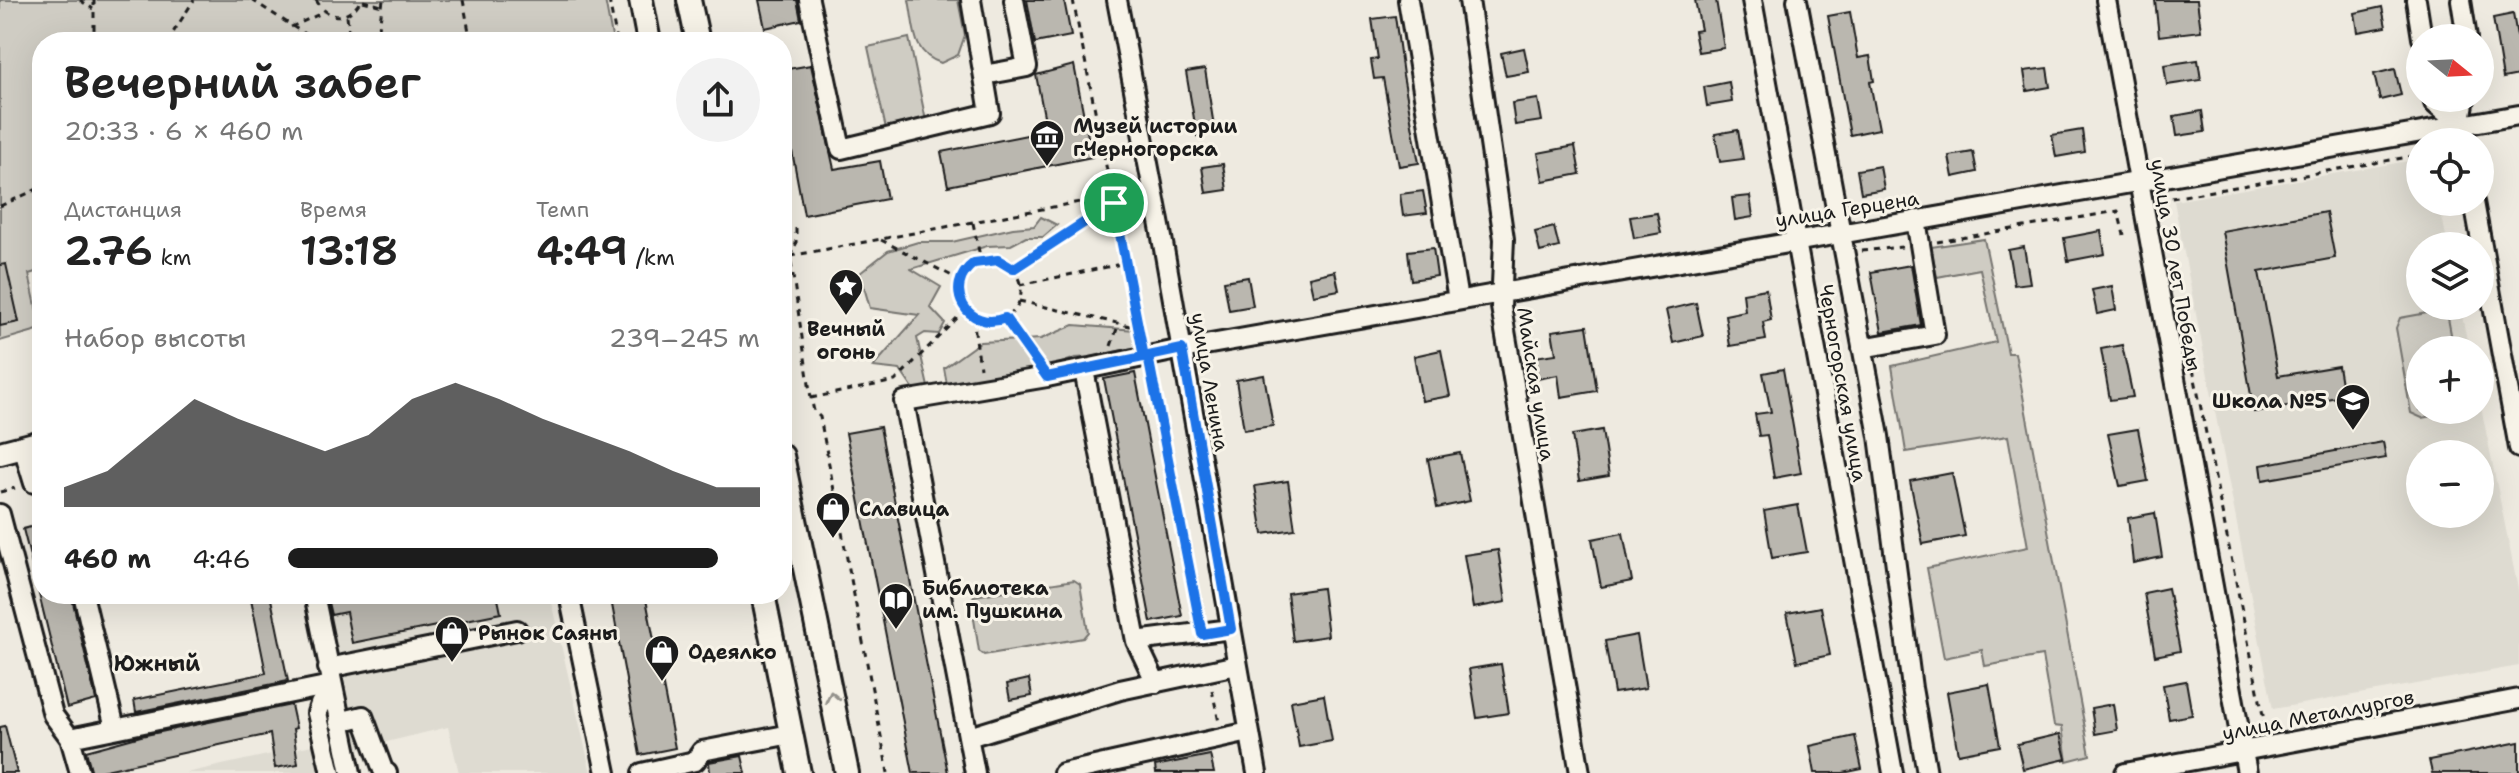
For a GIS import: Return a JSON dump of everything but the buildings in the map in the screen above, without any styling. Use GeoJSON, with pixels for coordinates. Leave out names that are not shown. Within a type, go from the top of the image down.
{"type":"FeatureCollection","features":[{"type":"Feature","properties":{"kind":"main road"},"geometry":{"type":"LineString","coordinates":[[641,0],[647,32]]}},
{"type":"Feature","properties":{"kind":"main road"},"geometry":{"type":"LineString","coordinates":[[689,0],[696,32]]}},
{"type":"Feature","properties":{"kind":"main road"},"geometry":{"type":"LineString","coordinates":[[0,453],[32,445]]}},
{"type":"Feature","properties":{"kind":"main road"},"geometry":{"type":"LineString","coordinates":[[792,505],[847,773]]}},
{"type":"Feature","properties":{"kind":"main road"},"geometry":{"type":"LineString","coordinates":[[765,604],[799,773]]}},
{"type":"Feature","properties":{"kind":"street"},"geometry":{"type":"LineString","coordinates":[[809,0],[841,149],[990,113],[971,0]]}},
{"type":"Feature","properties":{"kind":"street"},"geometry":{"type":"LineString","coordinates":[[984,75],[1027,67],[1014,0]]}},
{"type":"Feature","properties":{"kind":"street","name":"улица Ленина"},"geometry":{"type":"LineString","coordinates":[[1117,0],[1257,773]]}},
{"type":"Feature","properties":{"kind":"street"},"geometry":{"type":"LineString","coordinates":[[1408,0],[1458,300]]}},
{"type":"Feature","properties":{"kind":"street","name":"Майская улица"},"geometry":{"type":"LineString","coordinates":[[1469,0],[1504,239],[1500,292],[1580,773]]}},
{"type":"Feature","properties":{"kind":"street","name":"Черногорская улица"},"geometry":{"type":"LineString","coordinates":[[1752,0],[1893,773]]}},
{"type":"Feature","properties":{"kind":"street","name":"Черногорская улица"},"geometry":{"type":"LineString","coordinates":[[1797,0],[1879,436],[1912,688],[1927,773]]}},
{"type":"Feature","properties":{"kind":"street","name":"улица 30 лет Победы"},"geometry":{"type":"LineString","coordinates":[[2106,0],[2247,773]]}},
{"type":"Feature","properties":{"kind":"street"},"geometry":{"type":"LineString","coordinates":[[2416,0],[2420,24]]}},
{"type":"Feature","properties":{"kind":"street"},"geometry":{"type":"LineString","coordinates":[[2461,0],[2465,24]]}},
{"type":"Feature","properties":{"kind":"street"},"geometry":{"type":"LineString","coordinates":[[2442,112],[2456,128]]}},
{"type":"Feature","properties":{"kind":"street","name":"улица Герцена"},"geometry":{"type":"LineString","coordinates":[[2479,128],[2519,115]]}},
{"type":"Feature","properties":{"kind":"street","name":"улица Герцена"},"geometry":{"type":"LineString","coordinates":[[969,737],[904,401],[1796,240],[2406,142]]}},
{"type":"Feature","properties":{"kind":"street"},"geometry":{"type":"LineString","coordinates":[[2477,216],[2519,448]]}},
{"type":"Feature","properties":{"kind":"street"},"geometry":{"type":"LineString","coordinates":[[1862,348],[1935,335],[1916,220]]}},
{"type":"Feature","properties":{"kind":"street"},"geometry":{"type":"LineString","coordinates":[[1084,370],[1136,641],[1156,683]]}},
{"type":"Feature","properties":{"kind":"street"},"geometry":{"type":"LineString","coordinates":[[0,514],[53,715],[70,738],[80,773]]}},
{"type":"Feature","properties":{"kind":"street"},"geometry":{"type":"LineString","coordinates":[[85,604],[115,728]]}},
{"type":"Feature","properties":{"kind":"street"},"geometry":{"type":"LineString","coordinates":[[316,604],[351,773]]}},
{"type":"Feature","properties":{"kind":"street"},"geometry":{"type":"LineString","coordinates":[[571,604],[606,773]]}},
{"type":"Feature","properties":{"kind":"street"},"geometry":{"type":"LineString","coordinates":[[1136,641],[1231,629]]}},
{"type":"Feature","properties":{"kind":"street"},"geometry":{"type":"LineString","coordinates":[[70,738],[331,684],[517,630]]}},
{"type":"Feature","properties":{"kind":"street"},"geometry":{"type":"LineString","coordinates":[[975,773],[969,737],[1120,690],[1237,665]]}},
{"type":"Feature","properties":{"kind":"street"},"geometry":{"type":"LineString","coordinates":[[331,684],[317,713],[331,773]]}},
{"type":"Feature","properties":{"kind":"street","name":"улица Металлургов"},"geometry":{"type":"LineString","coordinates":[[2125,773],[2178,768],[2244,751],[2519,699]]}},
{"type":"Feature","properties":{"kind":"street"},"geometry":{"type":"LineString","coordinates":[[339,722],[363,716],[383,770],[387,773]]}},
{"type":"Feature","properties":{"kind":"street"},"geometry":{"type":"LineString","coordinates":[[1063,773],[1249,732]]}},
{"type":"Feature","properties":{"kind":"street"},"geometry":{"type":"LineString","coordinates":[[642,773],[696,767],[702,751],[791,734]]}},
{"type":"Feature","properties":{"kind":"path"},"geometry":{"type":"LineString","coordinates":[[80,0],[94,10]]}},
{"type":"Feature","properties":{"kind":"path"},"geometry":{"type":"LineString","coordinates":[[94,0],[94,32]]}},
{"type":"Feature","properties":{"kind":"path"},"geometry":{"type":"LineString","coordinates":[[173,32],[194,0]]}},
{"type":"Feature","properties":{"kind":"path"},"geometry":{"type":"LineString","coordinates":[[252,0],[300,32]]}},
{"type":"Feature","properties":{"kind":"path"},"geometry":{"type":"LineString","coordinates":[[316,0],[324,12],[347,16]]}},
{"type":"Feature","properties":{"kind":"path"},"geometry":{"type":"LineString","coordinates":[[349,32],[347,16],[361,0],[382,6]]}},
{"type":"Feature","properties":{"kind":"path"},"geometry":{"type":"LineString","coordinates":[[378,32],[383,0]]}},
{"type":"Feature","properties":{"kind":"path"},"geometry":{"type":"LineString","coordinates":[[463,0],[469,32]]}},
{"type":"Feature","properties":{"kind":"path"},"geometry":{"type":"LineString","coordinates":[[609,0],[615,32]]}},
{"type":"Feature","properties":{"kind":"path"},"geometry":{"type":"LineString","coordinates":[[1073,0],[1202,634]]}},
{"type":"Feature","properties":{"kind":"path"},"geometry":{"type":"LineString","coordinates":[[291,27],[324,12]]}},
{"type":"Feature","properties":{"kind":"path"},"geometry":{"type":"LineString","coordinates":[[2160,200],[2406,157]]}},
{"type":"Feature","properties":{"kind":"path"},"geometry":{"type":"LineString","coordinates":[[0,206],[32,192]]}},
{"type":"Feature","properties":{"kind":"path"},"geometry":{"type":"LineString","coordinates":[[792,256],[1112,196]]}},
{"type":"Feature","properties":{"kind":"path"},"geometry":{"type":"LineString","coordinates":[[1013,269],[1114,203]]}},
{"type":"Feature","properties":{"kind":"path"},"geometry":{"type":"LineString","coordinates":[[2118,211],[2124,235]]}},
{"type":"Feature","properties":{"kind":"path"},"geometry":{"type":"LineString","coordinates":[[973,223],[981,261]]}},
{"type":"Feature","properties":{"kind":"path"},"geometry":{"type":"LineString","coordinates":[[792,252],[796,244],[796,228]]}},
{"type":"Feature","properties":{"kind":"path"},"geometry":{"type":"LineString","coordinates":[[878,238],[960,280]]}},
{"type":"Feature","properties":{"kind":"path"},"geometry":{"type":"LineString","coordinates":[[998,260],[1013,269],[1020,285],[1019,301],[1005,318],[989,322],[973,317],[965,310],[959,295],[960,280],[969,268],[981,261],[998,260]]}},
{"type":"Feature","properties":{"kind":"path"},"geometry":{"type":"LineString","coordinates":[[1020,285],[1126,263]]}},
{"type":"Feature","properties":{"kind":"path"},"geometry":{"type":"LineString","coordinates":[[792,270],[811,398],[814,411],[820,417],[888,773]]}},
{"type":"Feature","properties":{"kind":"path"},"geometry":{"type":"LineString","coordinates":[[1019,301],[1139,328]]}},
{"type":"Feature","properties":{"kind":"path"},"geometry":{"type":"LineString","coordinates":[[811,398],[895,381],[965,310]]}},
{"type":"Feature","properties":{"kind":"path"},"geometry":{"type":"LineString","coordinates":[[973,317],[983,388]]}},
{"type":"Feature","properties":{"kind":"path"},"geometry":{"type":"LineString","coordinates":[[1005,318],[1047,377]]}},
{"type":"Feature","properties":{"kind":"path"},"geometry":{"type":"LineString","coordinates":[[2193,365],[2270,746]]}},
{"type":"Feature","properties":{"kind":"path"},"geometry":{"type":"LineString","coordinates":[[1209,671],[1222,738]]}},
{"type":"Feature","properties":{"kind":"shaded area"},"geometry":{"type":"Polygon","coordinates":[[[0,0],[605,0],[611,32],[32,32],[32,273],[29,274],[32,332],[0,341],[0,0]]]}},
{"type":"Feature","properties":{"kind":"shaded area"},"geometry":{"type":"Polygon","coordinates":[[[909,0],[958,0],[965,35],[958,55],[941,63],[924,53],[916,38],[909,0]]]}},
{"type":"Feature","properties":{"kind":"shaded area"},"geometry":{"type":"Polygon","coordinates":[[[909,38],[926,121],[886,129],[868,47],[909,38]]]}},
{"type":"Feature","properties":{"kind":"shaded area","name":"Школа №5"},"geometry":{"type":"Polygon","coordinates":[[[2406,161],[2406,216],[2442,216],[2445,232],[2406,232],[2406,320],[2463,320],[2466,336],[2406,336],[2406,424],[2484,424],[2488,440],[2406,440],[2406,528],[2494,528],[2494,471],[2519,594],[2519,666],[2273,709],[2174,201],[2406,161]]]}},
{"type":"Feature","properties":{"kind":"shaded area"},"geometry":{"type":"Polygon","coordinates":[[[1041,217],[1057,225],[1043,237],[1026,237],[1011,245],[987,246],[911,269],[941,287],[930,307],[945,323],[939,334],[925,333],[917,338],[928,387],[913,389],[900,370],[873,367],[919,315],[870,308],[860,273],[888,251],[918,242],[952,242],[1034,226],[1041,217]]]}},
{"type":"Feature","properties":{"kind":"shaded area"},"geometry":{"type":"Polygon","coordinates":[[[1984,239],[2008,353],[2015,353],[2090,755],[2067,761],[2062,727],[2054,726],[2042,656],[1985,666],[1982,650],[1944,658],[1927,568],[2028,547],[2008,436],[1906,452],[1892,366],[1996,342],[1980,269],[1937,277],[1931,247],[1984,239]]]}},
{"type":"Feature","properties":{"kind":"shaded area"},"geometry":{"type":"Polygon","coordinates":[[[2400,318],[2448,320],[2451,336],[2406,336],[2406,385],[2396,328],[2400,318]]]}},
{"type":"Feature","properties":{"kind":"shaded area"},"geometry":{"type":"Polygon","coordinates":[[[1074,325],[1135,330],[1137,347],[1075,358],[1054,366],[948,390],[944,368],[980,342],[1041,339],[1074,325]]]}},
{"type":"Feature","properties":{"kind":"shaded area"},"geometry":{"type":"Polygon","coordinates":[[[1074,580],[1080,584],[1088,632],[1083,638],[984,655],[979,651],[971,600],[974,596],[1074,580]]]}},
{"type":"Feature","properties":{"kind":"shaded area","name":"Рынок Саяны"},"geometry":{"type":"Polygon","coordinates":[[[326,604],[551,604],[591,773],[459,773],[448,727],[358,749],[326,604]]]}},
{"type":"Feature","properties":{"kind":"shaded area"},"geometry":{"type":"Polygon","coordinates":[[[330,741],[338,773],[186,773],[330,741]]]}},
{"type":"Feature","properties":{"kind":"place","name":"Музей истории г.Черногорска"},"geometry":{"type":"Point","coordinates":[1047,168]}},
{"type":"Feature","properties":{"kind":"place","name":"Вечный огонь"},"geometry":{"type":"Point","coordinates":[846,317]}},
{"type":"Feature","properties":{"kind":"place","name":"Школа №5"},"geometry":{"type":"Point","coordinates":[2353,432]}},
{"type":"Feature","properties":{"kind":"place","name":"Славица"},"geometry":{"type":"Point","coordinates":[833,540]}},
{"type":"Feature","properties":{"kind":"place","name":"Библиотека им. Пушкина"},"geometry":{"type":"Point","coordinates":[896,631]}},
{"type":"Feature","properties":{"kind":"place","name":"Рынок Саяны"},"geometry":{"type":"Point","coordinates":[452,664]}},
{"type":"Feature","properties":{"kind":"place","name":"Одеялко"},"geometry":{"type":"Point","coordinates":[662,683]}},
{"type":"Feature","properties":{"kind":"district","name":"Южный"},"geometry":{"type":"Point","coordinates":[157,663]}},
{"type":"Feature","properties":{"kind":"route"},"geometry":{"type":"LineString","coordinates":[[1114,203],[1013,269],[998,260],[974,263],[960,280],[961,303],[980,321],[1005,318],[1047,377],[1084,370],[1148,356],[1202,634],[1231,629],[1182,349],[1144,357],[1114,203]]}}]}
